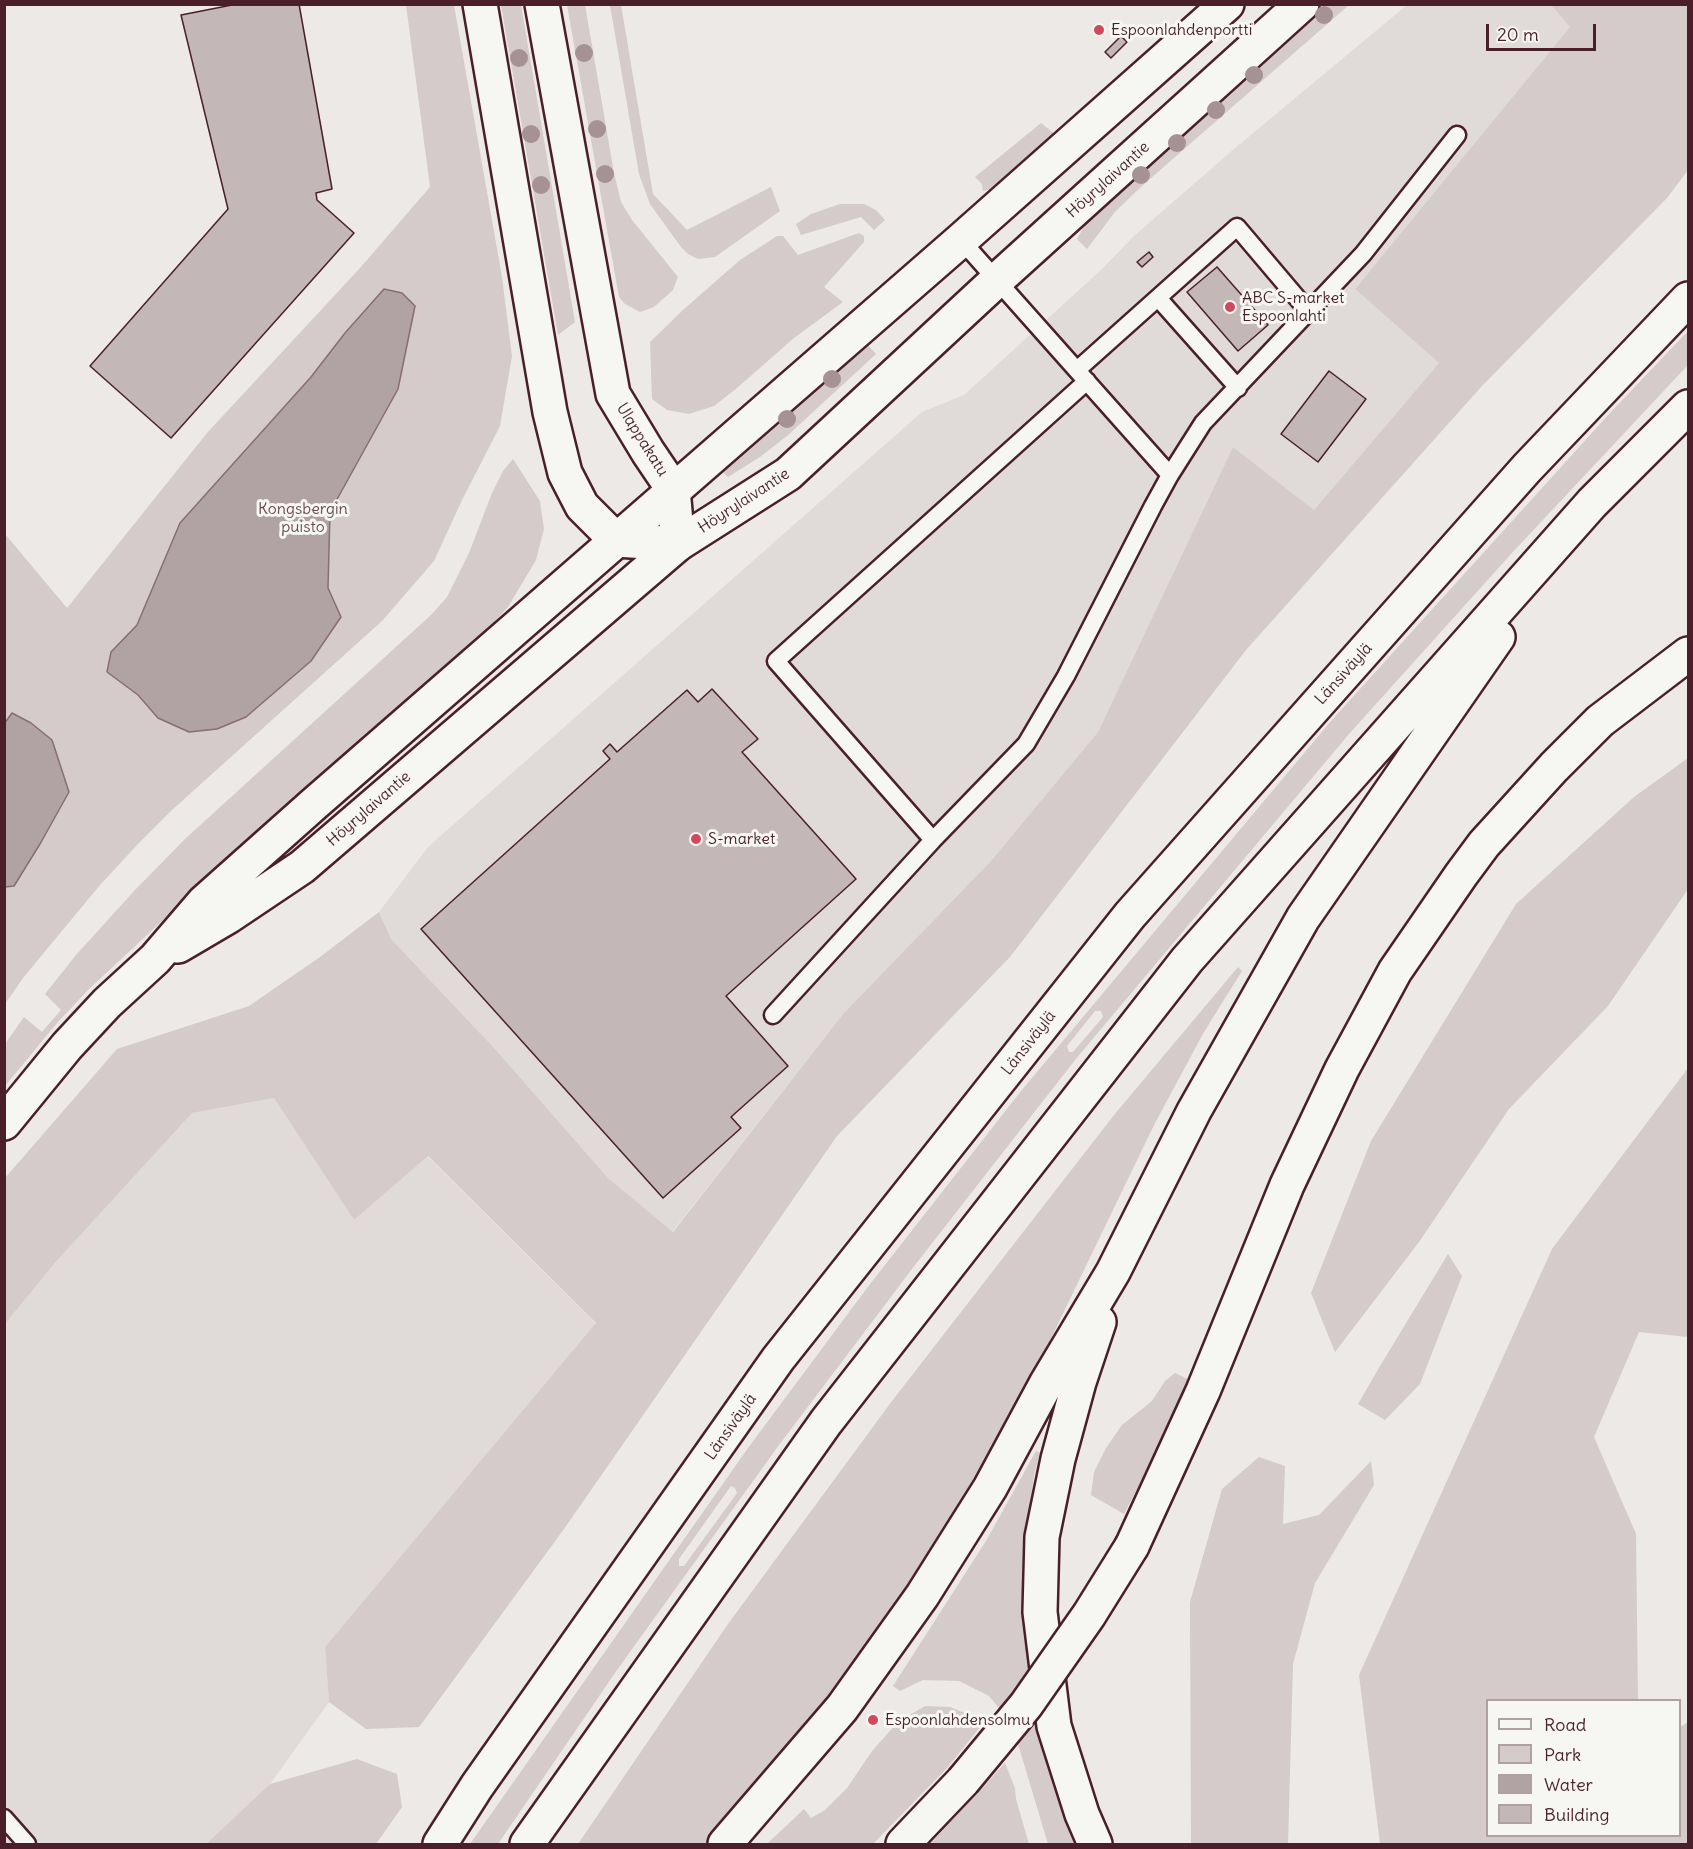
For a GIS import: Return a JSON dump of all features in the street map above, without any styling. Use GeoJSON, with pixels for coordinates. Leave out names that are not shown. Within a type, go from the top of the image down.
{"type":"FeatureCollection","features":[{"type":"Feature","properties":{"kind":"main road"},"geometry":{"type":"LineString","coordinates":[[480,4],[550,412],[565,473],[582,506],[615,540],[678,544]]}},
{"type":"Feature","properties":{"kind":"main road","name":"Ulappakatu"},"geometry":{"type":"LineString","coordinates":[[542,4],[613,394],[673,489],[678,544]]}},
{"type":"Feature","properties":{"kind":"main road","name":"Höyrylaivantie"},"geometry":{"type":"LineString","coordinates":[[4,1123],[107,1003],[156,959],[204,902],[673,489],[961,240],[1227,4]]}},
{"type":"Feature","properties":{"kind":"main road","name":"Höyrylaivantie"},"geometry":{"type":"LineString","coordinates":[[156,959],[229,916],[302,867],[678,544],[788,474],[997,280],[1302,4]]}},
{"type":"Feature","properties":{"kind":"main road","name":"Länsiväylä"},"geometry":{"type":"LineString","coordinates":[[440,1845],[477,1786],[778,1359],[1130,915],[1527,468],[1689,299]]}},
{"type":"Feature","properties":{"kind":"main road"},"geometry":{"type":"LineString","coordinates":[[526,1845],[826,1422],[1187,960],[1592,503],[1689,407]]}},
{"type":"Feature","properties":{"kind":"main road"},"geometry":{"type":"LineString","coordinates":[[725,1845],[842,1708],[922,1596],[990,1488],[1047,1384],[1113,1272],[1194,1111],[1303,918],[1592,503]]}},
{"type":"Feature","properties":{"kind":"main road"},"geometry":{"type":"LineString","coordinates":[[903,1845],[963,1781],[1026,1705],[1089,1615],[1132,1546],[1203,1391],[1287,1185],[1342,1069],[1395,971],[1478,851],[1554,767],[1600,721],[1689,654]]}},
{"type":"Feature","properties":{"kind":"main road"},"geometry":{"type":"LineString","coordinates":[[1095,1845],[1082,1814],[1054,1726],[1040,1612],[1042,1537],[1058,1459],[1113,1272]]}},
{"type":"Feature","properties":{"kind":"main road"},"geometry":{"type":"LineString","coordinates":[[433,1845],[477,1786]]}},
{"type":"Feature","properties":{"kind":"lane"},"geometry":{"type":"LineString","coordinates":[[773,1015],[933,840],[1026,744],[1066,676],[1170,475],[1203,423],[1363,254],[1457,135]]}},
{"type":"Feature","properties":{"kind":"lane"},"geometry":{"type":"LineString","coordinates":[[933,840],[776,660],[1082,376],[1158,298],[1237,227],[1309,312]]}},
{"type":"Feature","properties":{"kind":"lane"},"geometry":{"type":"LineString","coordinates":[[961,240],[1170,475]]}},
{"type":"Feature","properties":{"kind":"lane"},"geometry":{"type":"LineString","coordinates":[[1158,298],[1238,388]]}},
{"type":"Feature","properties":{"kind":"lane"},"geometry":{"type":"LineString","coordinates":[[4,1818],[27,1845]]}},
{"type":"Feature","properties":{"kind":"shaded area"},"geometry":{"type":"Polygon","coordinates":[[[1407,5],[1551,5],[1570,27],[1355,289],[1439,363],[1314,510],[1233,447],[1098,732],[990,862],[843,1014],[672,1232],[608,1178],[496,1050],[391,939],[379,912],[428,847],[922,412],[964,395],[1102,269],[1134,236],[1234,149],[1407,5]]]}},
{"type":"Feature","properties":{"kind":"shaded area"},"geometry":{"type":"Polygon","coordinates":[[[274,1098],[354,1220],[427,1156],[596,1324],[325,1647],[329,1702],[270,1784],[206,1844],[5,1844],[5,1324],[54,1264],[192,1113],[274,1098]]]}},
{"type":"Feature","properties":{"kind":"green space","name":"Kongsbergin puisto"},"geometry":{"type":"Polygon","coordinates":[[[406,5],[454,5],[502,277],[512,356],[500,426],[434,561],[382,621],[172,810],[138,844],[100,885],[23,978],[5,1004],[5,534],[67,608],[207,433],[360,268],[430,187],[406,5]]]}},
{"type":"Feature","properties":{"kind":"green space"},"geometry":{"type":"Polygon","coordinates":[[[501,5],[521,5],[575,322],[558,335],[501,5]]]}},
{"type":"Feature","properties":{"kind":"green space"},"geometry":{"type":"Polygon","coordinates":[[[567,5],[585,5],[621,202],[632,220],[678,277],[673,290],[654,307],[640,312],[625,304],[619,297],[567,5]]]}},
{"type":"Feature","properties":{"kind":"green space"},"geometry":{"type":"Polygon","coordinates":[[[610,5],[621,5],[653,194],[687,230],[771,187],[780,211],[715,257],[698,259],[688,254],[650,204],[639,174],[610,5]]]}},
{"type":"Feature","properties":{"kind":"green space"},"geometry":{"type":"Polygon","coordinates":[[[1326,5],[1349,5],[1143,185],[1115,212],[1087,249],[1077,239],[1090,216],[1130,176],[1326,5]]]}},
{"type":"Feature","properties":{"kind":"green space"},"geometry":{"type":"Polygon","coordinates":[[[1551,5],[1688,5],[1688,170],[1667,198],[1482,386],[1246,650],[1010,957],[837,1136],[564,1529],[419,1727],[366,1729],[329,1702],[325,1647],[596,1323],[428,1156],[354,1220],[274,1098],[192,1113],[54,1264],[5,1324],[5,1178],[117,1049],[249,1006],[320,957],[379,912],[391,939],[496,1050],[608,1178],[673,1232],[843,1014],[990,862],[1098,732],[1233,447],[1314,510],[1439,363],[1355,289],[1570,27],[1551,5]]]}},
{"type":"Feature","properties":{"kind":"green space"},"geometry":{"type":"Polygon","coordinates":[[[1041,123],[1056,135],[995,188],[983,191],[982,184],[975,177],[1041,123]]]}},
{"type":"Feature","properties":{"kind":"green space"},"geometry":{"type":"Polygon","coordinates":[[[840,204],[864,204],[876,210],[885,220],[874,230],[861,217],[801,235],[796,224],[811,214],[840,204]]]}},
{"type":"Feature","properties":{"kind":"green space"},"geometry":{"type":"Polygon","coordinates":[[[859,233],[864,236],[864,242],[824,287],[843,302],[794,338],[737,388],[714,406],[689,414],[667,410],[652,399],[650,342],[740,260],[777,236],[783,236],[798,255],[859,233]]]}},
{"type":"Feature","properties":{"kind":"green space"},"geometry":{"type":"Polygon","coordinates":[[[1688,331],[1688,365],[1511,554],[1349,734],[1075,1060],[915,1265],[779,1445],[617,1670],[498,1844],[470,1844],[748,1448],[867,1288],[1021,1091],[1331,721],[1610,413],[1688,331]],[[1095,1011],[1067,1046],[1069,1052],[1073,1052],[1103,1017],[1101,1011],[1095,1011]],[[731,1486],[679,1559],[679,1566],[684,1566],[737,1493],[731,1486]]]}},
{"type":"Feature","properties":{"kind":"green space"},"geometry":{"type":"Polygon","coordinates":[[[864,341],[876,354],[787,436],[760,457],[728,477],[718,467],[864,341]]]}},
{"type":"Feature","properties":{"kind":"green space"},"geometry":{"type":"Polygon","coordinates":[[[513,459],[540,501],[544,529],[536,560],[508,607],[461,658],[177,907],[89,989],[57,1023],[5,1086],[5,1044],[24,1017],[42,1032],[61,1010],[45,994],[76,955],[185,839],[431,615],[447,597],[469,553],[492,493],[503,471],[513,459]]]}},
{"type":"Feature","properties":{"kind":"green space"},"geometry":{"type":"Polygon","coordinates":[[[1688,758],[1688,889],[1608,1006],[1509,1109],[1419,1242],[1335,1352],[1311,1293],[1371,1141],[1516,904],[1634,797],[1688,758]]]}},
{"type":"Feature","properties":{"kind":"green space"},"geometry":{"type":"Polygon","coordinates":[[[1238,967],[1242,971],[1204,1032],[1155,1123],[1026,1390],[941,1537],[888,1618],[839,1684],[771,1772],[706,1844],[578,1844],[728,1624],[892,1401],[1114,1115],[1238,967]]]}},
{"type":"Feature","properties":{"kind":"green space"},"geometry":{"type":"Polygon","coordinates":[[[1688,1068],[1688,1337],[1639,1332],[1594,1437],[1636,1534],[1638,1699],[1486,1699],[1486,1837],[1681,1837],[1681,1726],[1688,1722],[1688,1844],[1380,1844],[1359,1675],[1552,1249],[1688,1068]]]}},
{"type":"Feature","properties":{"kind":"green space"},"geometry":{"type":"Polygon","coordinates":[[[1448,1254],[1462,1276],[1420,1384],[1385,1420],[1358,1404],[1448,1254]]]}},
{"type":"Feature","properties":{"kind":"green space"},"geometry":{"type":"Polygon","coordinates":[[[1175,1373],[1188,1379],[1156,1453],[1124,1514],[1091,1495],[1094,1472],[1106,1448],[1122,1425],[1152,1401],[1165,1381],[1175,1373]]]}},
{"type":"Feature","properties":{"kind":"green space"},"geometry":{"type":"Polygon","coordinates":[[[1036,1451],[1040,1453],[1034,1475],[1022,1569],[1025,1637],[1034,1709],[1081,1844],[1048,1844],[1012,1724],[989,1696],[959,1681],[923,1680],[900,1691],[893,1686],[986,1541],[1036,1451]]]}},
{"type":"Feature","properties":{"kind":"green space"},"geometry":{"type":"Polygon","coordinates":[[[1259,1457],[1285,1466],[1283,1524],[1319,1515],[1371,1461],[1374,1485],[1315,1583],[1293,1664],[1288,1844],[1191,1844],[1190,1602],[1222,1489],[1259,1457]]]}},
{"type":"Feature","properties":{"kind":"green space"},"geometry":{"type":"Polygon","coordinates":[[[925,1706],[950,1707],[985,1721],[947,1768],[873,1844],[767,1844],[804,1809],[811,1818],[825,1810],[847,1788],[872,1751],[899,1721],[925,1706]]]}},
{"type":"Feature","properties":{"kind":"green space"},"geometry":{"type":"Polygon","coordinates":[[[357,1759],[397,1774],[402,1807],[376,1844],[206,1844],[270,1784],[357,1759]]]}},
{"type":"Feature","properties":{"kind":"green space"},"geometry":{"type":"Polygon","coordinates":[[[1005,1763],[1015,1788],[1029,1844],[930,1844],[1005,1763]]]}},
{"type":"Feature","properties":{"kind":"water"},"geometry":{"type":"Polygon","coordinates":[[[384,289],[402,293],[415,306],[398,389],[330,512],[328,588],[341,617],[311,661],[246,717],[217,729],[189,732],[158,718],[138,695],[107,672],[111,652],[137,625],[180,523],[311,377],[345,333],[384,289]]]}},
{"type":"Feature","properties":{"kind":"water"},"geometry":{"type":"Polygon","coordinates":[[[12,713],[31,723],[52,740],[69,792],[14,886],[5,887],[4,724],[12,713]]]}},
{"type":"Feature","properties":{"kind":"building"},"geometry":{"type":"Polygon","coordinates":[[[237,4],[299,4],[332,189],[316,193],[317,200],[354,233],[171,438],[90,366],[228,209],[181,15],[237,4]]]}},
{"type":"Feature","properties":{"kind":"building"},"geometry":{"type":"Polygon","coordinates":[[[1121,36],[1127,42],[1111,58],[1105,52],[1121,36]]]}},
{"type":"Feature","properties":{"kind":"building"},"geometry":{"type":"Polygon","coordinates":[[[1149,252],[1153,257],[1142,267],[1137,262],[1149,252]]]}},
{"type":"Feature","properties":{"kind":"building"},"geometry":{"type":"Polygon","coordinates":[[[1217,267],[1268,325],[1238,351],[1187,292],[1217,267]]]}},
{"type":"Feature","properties":{"kind":"building"},"geometry":{"type":"Polygon","coordinates":[[[1329,371],[1366,399],[1318,462],[1281,434],[1329,371]]]}},
{"type":"Feature","properties":{"kind":"building"},"geometry":{"type":"Polygon","coordinates":[[[712,689],[758,739],[742,752],[856,879],[726,996],[788,1066],[731,1117],[741,1128],[663,1198],[421,929],[610,759],[603,751],[610,744],[617,752],[687,690],[698,702],[712,689]]]}},
{"type":"Feature","properties":{"kind":"place","name":"Espoonlahdenportti"},"geometry":{"type":"Point","coordinates":[1099,30]}},
{"type":"Feature","properties":{"kind":"place","name":"ABC S-market Espoonlahti"},"geometry":{"type":"Point","coordinates":[1230,307]}},
{"type":"Feature","properties":{"kind":"place","name":"S-market"},"geometry":{"type":"Point","coordinates":[696,839]}},
{"type":"Feature","properties":{"kind":"place","name":"Espoonlahdensolmu"},"geometry":{"type":"Point","coordinates":[873,1720]}}]}
